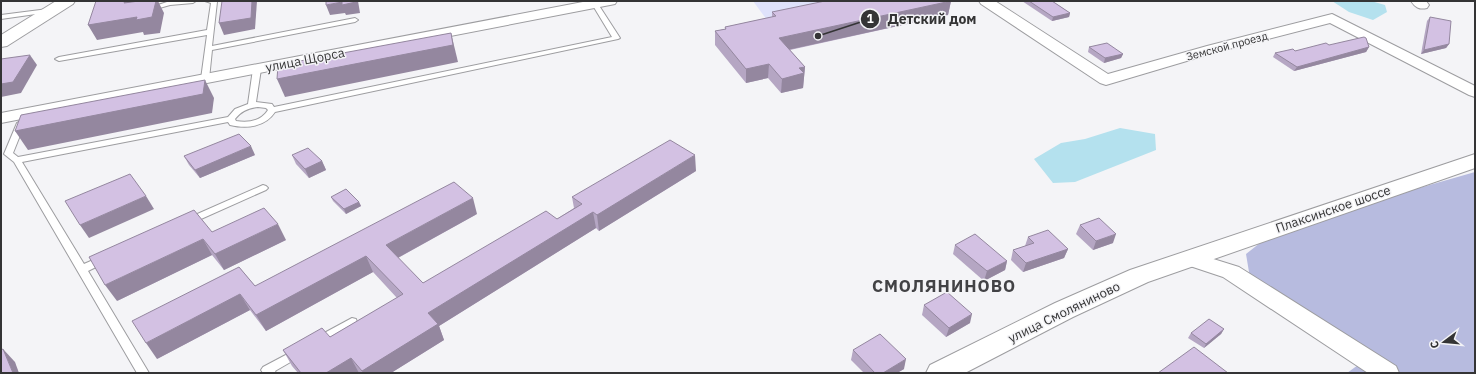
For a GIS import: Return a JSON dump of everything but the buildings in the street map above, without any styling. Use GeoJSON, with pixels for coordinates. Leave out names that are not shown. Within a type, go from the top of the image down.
{"type":"FeatureCollection","features":[{"type":"Feature","properties":{"kind":"main road"},"geometry":{"type":"LineString","coordinates":[[1,42],[67,1]]}},
{"type":"Feature","properties":{"kind":"main road","name":"Плаксинское шоссе"},"geometry":{"type":"LineString","coordinates":[[1191,259],[1393,188],[1475,161]]}},
{"type":"Feature","properties":{"kind":"main road","name":"улица Смоляниново"},"geometry":{"type":"LineString","coordinates":[[940,373],[1064,310],[1139,276],[1191,259]]}},
{"type":"Feature","properties":{"kind":"street","name":"Земской проезд"},"geometry":{"type":"LineString","coordinates":[[986,1],[1106,80],[1212,49],[1332,18],[1475,92]]}},
{"type":"Feature","properties":{"kind":"street","name":"улица Щорса"},"geometry":{"type":"LineString","coordinates":[[1,118],[602,2]]}},
{"type":"Feature","properties":{"kind":"street"},"geometry":{"type":"LineString","coordinates":[[1191,259],[1231,272],[1387,373]]}},
{"type":"Feature","properties":{"kind":"lane"},"geometry":{"type":"LineString","coordinates":[[148,10],[170,3],[192,1]]}},
{"type":"Feature","properties":{"kind":"lane"},"geometry":{"type":"LineString","coordinates":[[205,79],[214,2],[208,1]]}},
{"type":"Feature","properties":{"kind":"lane"},"geometry":{"type":"LineString","coordinates":[[272,110],[616,38],[602,2]]}},
{"type":"Feature","properties":{"kind":"lane"},"geometry":{"type":"LineString","coordinates":[[1,17],[52,10]]}},
{"type":"Feature","properties":{"kind":"lane"},"geometry":{"type":"LineString","coordinates":[[208,49],[355,20]]}},
{"type":"Feature","properties":{"kind":"lane"},"geometry":{"type":"LineString","coordinates":[[59,59],[210,32]]}},
{"type":"Feature","properties":{"kind":"lane"},"geometry":{"type":"LineString","coordinates":[[252,105],[257,69]]}},
{"type":"Feature","properties":{"kind":"lane"},"geometry":{"type":"LineString","coordinates":[[231,119],[234,113],[242,108],[252,105],[262,104],[269,106],[272,110]]}},
{"type":"Feature","properties":{"kind":"lane"},"geometry":{"type":"LineString","coordinates":[[231,119],[233,123],[251,125],[262,121],[269,116],[272,110]]}},
{"type":"Feature","properties":{"kind":"lane"},"geometry":{"type":"LineString","coordinates":[[26,113],[8,154],[16,160],[144,373]]}},
{"type":"Feature","properties":{"kind":"lane"},"geometry":{"type":"LineString","coordinates":[[16,160],[231,119]]}},
{"type":"Feature","properties":{"kind":"lane"},"geometry":{"type":"LineString","coordinates":[[183,224],[262,188]]}},
{"type":"Feature","properties":{"kind":"lane"},"geometry":{"type":"LineString","coordinates":[[82,269],[111,256]]}},
{"type":"Feature","properties":{"kind":"lane"},"geometry":{"type":"LineString","coordinates":[[270,373],[267,370],[352,322]]}},
{"type":"Feature","properties":{"kind":"shaded area"},"geometry":{"type":"Polygon","coordinates":[[[753,1],[889,1],[770,24],[753,1]]]}},
{"type":"Feature","properties":{"kind":"shaded area"},"geometry":{"type":"Polygon","coordinates":[[[1332,1],[1371,1],[1385,5],[1387,12],[1373,20],[1349,12],[1332,1]]]}},
{"type":"Feature","properties":{"kind":"shaded area"},"geometry":{"type":"Polygon","coordinates":[[[1120,128],[1155,134],[1156,150],[1075,182],[1053,183],[1034,159],[1061,143],[1085,139],[1120,128]]]}},
{"type":"Feature","properties":{"kind":"shaded area"},"geometry":{"type":"Polygon","coordinates":[[[1475,172],[1475,373],[1347,373],[1365,360],[1250,278],[1246,254],[1279,228],[1475,172]]]}},
{"type":"Feature","properties":{"kind":"place","name":"Детский дом"},"geometry":{"type":"Point","coordinates":[818,36]}},
{"type":"Feature","properties":{"kind":"district","name":"СМОЛЯНИНОВО"},"geometry":{"type":"Point","coordinates":[944,286]}}]}
